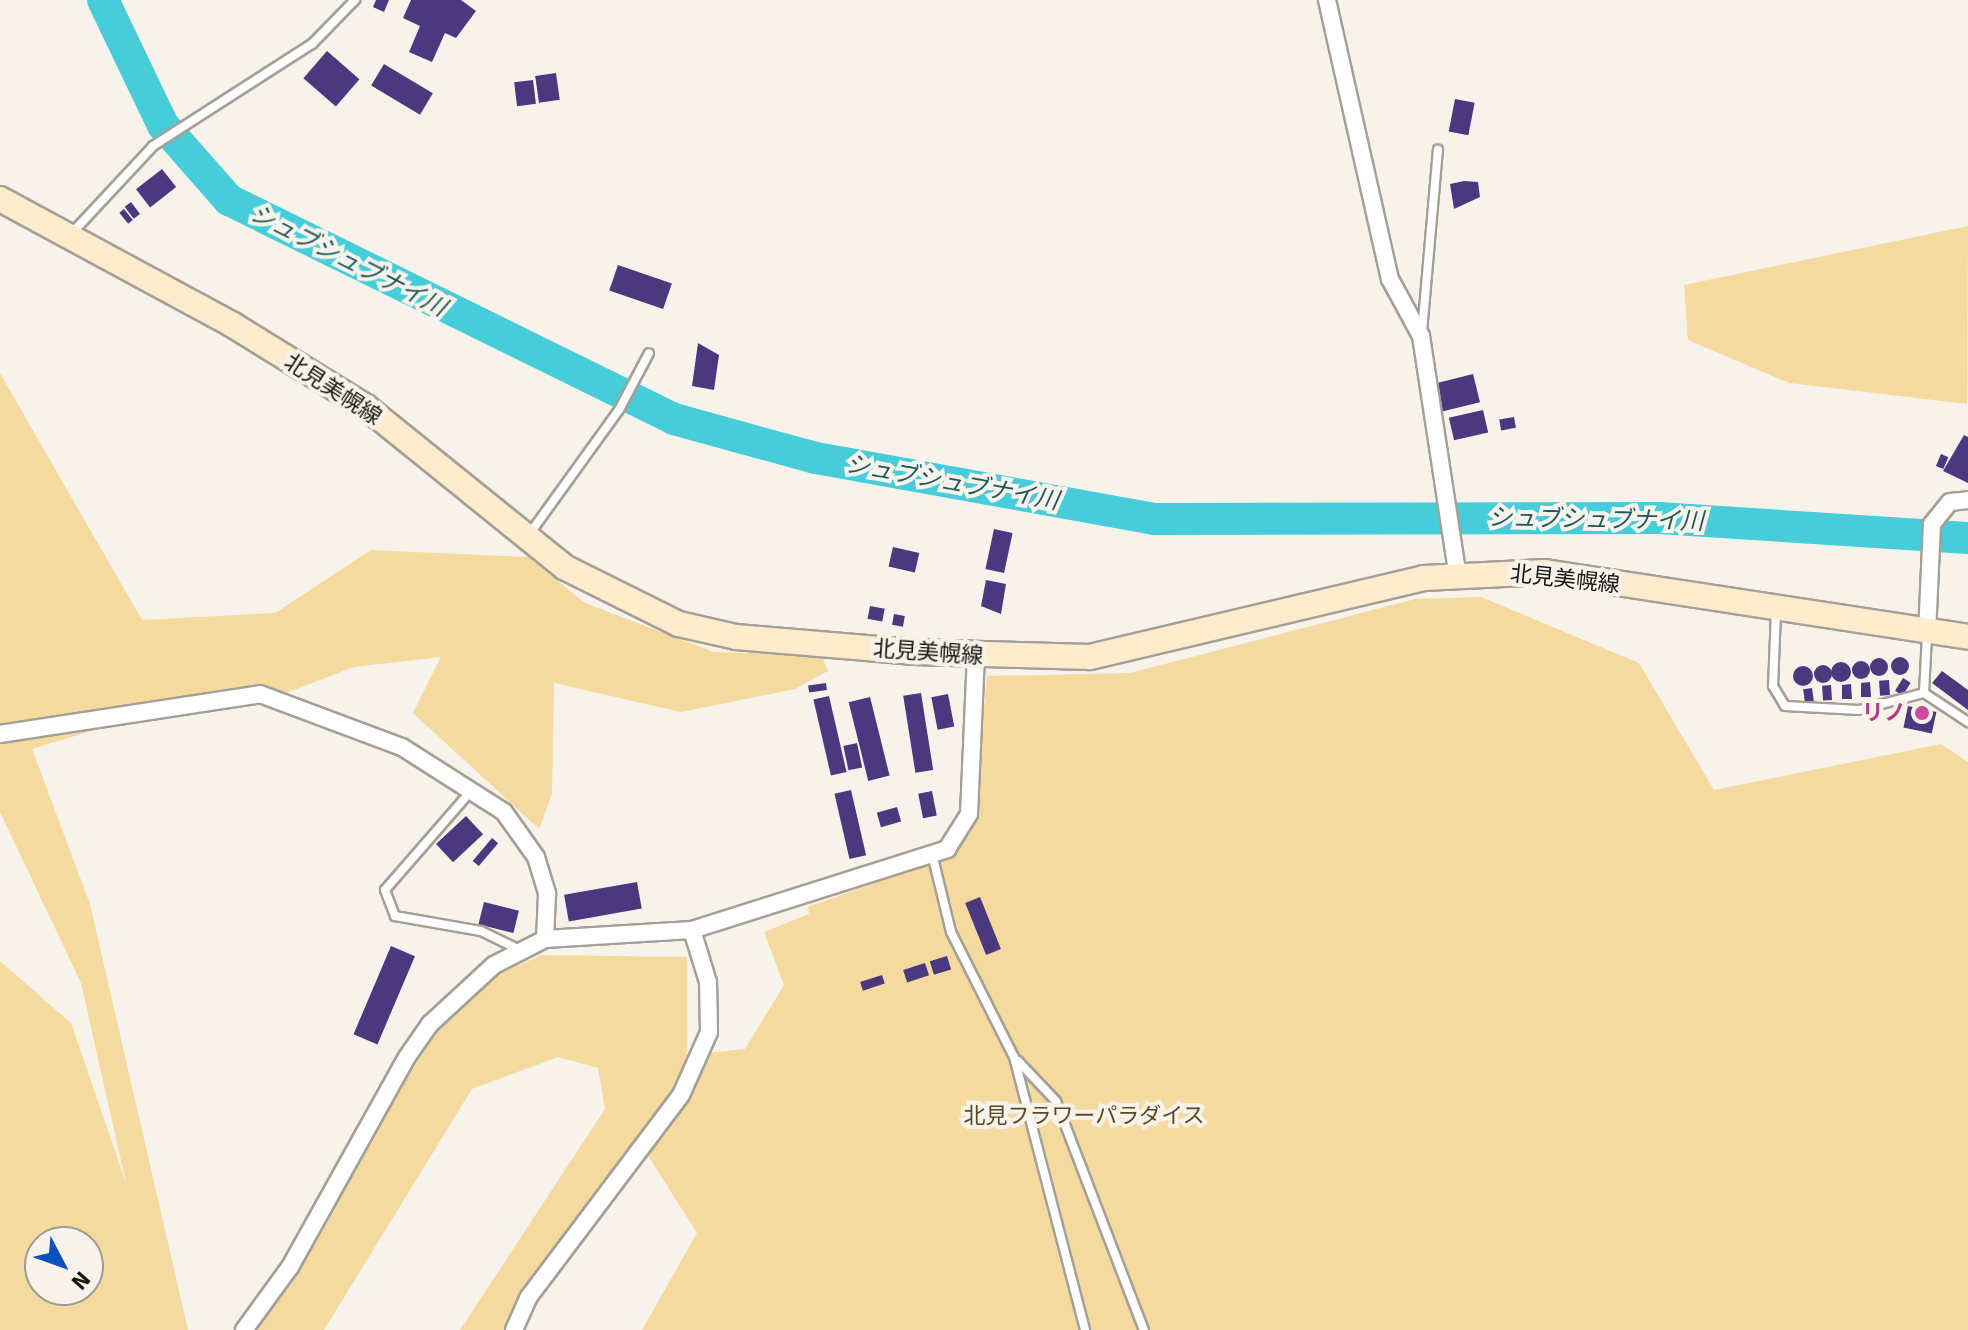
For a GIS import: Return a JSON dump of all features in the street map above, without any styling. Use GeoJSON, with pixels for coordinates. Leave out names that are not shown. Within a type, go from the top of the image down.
{"type":"FeatureCollection","features":[{"type":"Feature","properties":{"kind":"main road","name":"北見美幌線"},"geometry":{"type":"LineString","coordinates":[[0,199],[366,407],[527,538],[627,603],[679,624],[736,637],[976,656],[1090,657],[1457,572],[1545,572],[1776,611],[1927,634],[1968,637]]}},
{"type":"Feature","properties":{"kind":"street"},"geometry":{"type":"LineString","coordinates":[[1327,0],[1390,279],[1421,336],[1431,427],[1452,508],[1457,572]]}},
{"type":"Feature","properties":{"kind":"street"},"geometry":{"type":"LineString","coordinates":[[1927,634],[1932,524],[1950,502],[1968,500]]}},
{"type":"Feature","properties":{"kind":"street"},"geometry":{"type":"LineString","coordinates":[[244,1330],[290,1267],[430,1024],[470,982],[520,950],[545,939],[692,930],[933,858],[969,814],[976,656]]}},
{"type":"Feature","properties":{"kind":"street"},"geometry":{"type":"LineString","coordinates":[[0,734],[260,694],[402,747],[504,812],[536,857],[547,894],[545,939]]}},
{"type":"Feature","properties":{"kind":"street"},"geometry":{"type":"LineString","coordinates":[[514,1330],[528,1298],[681,1095],[709,1032],[708,982],[692,930]]}},
{"type":"Feature","properties":{"kind":"lane"},"geometry":{"type":"LineString","coordinates":[[69,237],[153,146],[312,44],[355,0]]}},
{"type":"Feature","properties":{"kind":"lane"},"geometry":{"type":"LineString","coordinates":[[1421,336],[1438,150]]}},
{"type":"Feature","properties":{"kind":"lane"},"geometry":{"type":"LineString","coordinates":[[527,538],[619,410],[649,353]]}},
{"type":"Feature","properties":{"kind":"lane"},"geometry":{"type":"LineString","coordinates":[[1776,611],[1773,686],[1785,706],[1859,710],[1924,693],[1968,722]]}},
{"type":"Feature","properties":{"kind":"lane"},"geometry":{"type":"LineString","coordinates":[[1924,693],[1927,634]]}},
{"type":"Feature","properties":{"kind":"lane"},"geometry":{"type":"LineString","coordinates":[[473,790],[385,890],[395,916],[481,931],[520,950]]}},
{"type":"Feature","properties":{"kind":"lane"},"geometry":{"type":"LineString","coordinates":[[933,858],[951,932],[1014,1057],[1085,1330]]}},
{"type":"Feature","properties":{"kind":"lane"},"geometry":{"type":"LineString","coordinates":[[1014,1057],[1056,1101],[1144,1330]]}},
{"type":"Feature","properties":{"kind":"green space"},"geometry":{"type":"Polygon","coordinates":[[[1968,226],[1967,404],[1789,383],[1688,340],[1684,285],[1968,226]]]}},
{"type":"Feature","properties":{"kind":"green space"},"geometry":{"type":"Polygon","coordinates":[[[0,373],[142,620],[275,613],[371,550],[528,557],[585,603],[714,652],[821,655],[828,671],[795,689],[681,712],[554,683],[552,794],[539,829],[413,713],[441,657],[354,667],[286,693],[190,701],[32,749],[90,904],[188,1330],[0,1330],[0,961],[71,1023],[126,1183],[81,983],[0,812],[0,373]]]}},
{"type":"Feature","properties":{"kind":"green space","name":"北見フラワーパラダイス"},"geometry":{"type":"Polygon","coordinates":[[[1481,597],[1639,663],[1714,790],[1941,744],[1968,762],[1968,1330],[642,1330],[697,1233],[647,1154],[536,1273],[509,1330],[460,1330],[605,1109],[598,1068],[558,1057],[472,1089],[324,1330],[253,1330],[294,1278],[416,1057],[458,1005],[498,975],[541,955],[687,957],[687,1055],[745,1049],[784,985],[764,932],[809,914],[808,907],[948,857],[973,821],[987,676],[1130,673],[1415,599],[1481,597]]]}},
{"type":"Feature","properties":{"kind":"building"},"geometry":{"type":"Polygon","coordinates":[[[376,0],[389,0],[384,12],[373,7],[376,0]]]}},
{"type":"Feature","properties":{"kind":"building"},"geometry":{"type":"Polygon","coordinates":[[[411,0],[461,0],[476,11],[456,38],[445,33],[432,62],[409,52],[420,26],[403,18],[411,0]]]}},
{"type":"Feature","properties":{"kind":"building"},"geometry":{"type":"Polygon","coordinates":[[[327,51],[359,79],[336,106],[303,78],[327,51]]]}},
{"type":"Feature","properties":{"kind":"building"},"geometry":{"type":"Polygon","coordinates":[[[384,64],[433,93],[420,115],[371,85],[384,64]]]}},
{"type":"Feature","properties":{"kind":"building"},"geometry":{"type":"Polygon","coordinates":[[[556,73],[560,100],[539,103],[535,76],[556,73]]]}},
{"type":"Feature","properties":{"kind":"building"},"geometry":{"type":"Polygon","coordinates":[[[533,80],[536,104],[517,106],[514,82],[533,80]]]}},
{"type":"Feature","properties":{"kind":"building"},"geometry":{"type":"Polygon","coordinates":[[[1455,99],[1475,103],[1468,135],[1449,131],[1455,99]]]}},
{"type":"Feature","properties":{"kind":"building"},"geometry":{"type":"Polygon","coordinates":[[[162,169],[176,187],[150,207],[136,189],[162,169]]]}},
{"type":"Feature","properties":{"kind":"building"},"geometry":{"type":"Polygon","coordinates":[[[1478,182],[1480,197],[1454,209],[1450,184],[1478,182]]]}},
{"type":"Feature","properties":{"kind":"building"},"geometry":{"type":"Polygon","coordinates":[[[131,202],[140,214],[134,219],[125,207],[131,202]]]}},
{"type":"Feature","properties":{"kind":"building"},"geometry":{"type":"Polygon","coordinates":[[[124,209],[133,220],[128,224],[119,213],[124,209]]]}},
{"type":"Feature","properties":{"kind":"building"},"geometry":{"type":"Polygon","coordinates":[[[618,265],[672,284],[663,309],[609,291],[618,265]]]}},
{"type":"Feature","properties":{"kind":"building"},"geometry":{"type":"Polygon","coordinates":[[[698,343],[719,355],[714,390],[692,386],[698,343]]]}},
{"type":"Feature","properties":{"kind":"building"},"geometry":{"type":"Polygon","coordinates":[[[1473,374],[1480,402],[1442,412],[1435,383],[1473,374]]]}},
{"type":"Feature","properties":{"kind":"building"},"geometry":{"type":"Polygon","coordinates":[[[1483,410],[1488,432],[1454,440],[1449,418],[1483,410]]]}},
{"type":"Feature","properties":{"kind":"building"},"geometry":{"type":"Polygon","coordinates":[[[1514,417],[1516,428],[1501,430],[1499,420],[1514,417]]]}},
{"type":"Feature","properties":{"kind":"building"},"geometry":{"type":"Polygon","coordinates":[[[1964,435],[1968,437],[1968,483],[1943,471],[1964,435]]]}},
{"type":"Feature","properties":{"kind":"building"},"geometry":{"type":"Polygon","coordinates":[[[1941,454],[1948,457],[1943,469],[1936,466],[1941,454]]]}},
{"type":"Feature","properties":{"kind":"building"},"geometry":{"type":"Polygon","coordinates":[[[994,529],[1013,533],[1004,573],[985,569],[994,529]]]}},
{"type":"Feature","properties":{"kind":"building"},"geometry":{"type":"Polygon","coordinates":[[[893,547],[919,553],[915,573],[889,566],[893,547]]]}},
{"type":"Feature","properties":{"kind":"building"},"geometry":{"type":"Polygon","coordinates":[[[986,580],[1006,584],[1001,614],[981,606],[986,580]]]}},
{"type":"Feature","properties":{"kind":"building"},"geometry":{"type":"Polygon","coordinates":[[[870,606],[885,609],[882,622],[868,619],[870,606]]]}},
{"type":"Feature","properties":{"kind":"building"},"geometry":{"type":"Polygon","coordinates":[[[894,614],[905,616],[903,627],[892,625],[894,614]]]}},
{"type":"Feature","properties":{"kind":"building"},"geometry":{"type":"Polygon","coordinates":[[[1896,657],[1904,657],[1909,666],[1907,673],[1896,675],[1891,670],[1891,662],[1896,657]]]}},
{"type":"Feature","properties":{"kind":"building"},"geometry":{"type":"Polygon","coordinates":[[[1875,658],[1883,658],[1888,667],[1886,674],[1875,676],[1870,671],[1870,663],[1875,658]]]}},
{"type":"Feature","properties":{"kind":"building"},"geometry":{"type":"Polygon","coordinates":[[[1857,661],[1865,661],[1870,670],[1868,677],[1857,679],[1852,674],[1852,666],[1857,661]]]}},
{"type":"Feature","properties":{"kind":"building"},"geometry":{"type":"Polygon","coordinates":[[[1841,662],[1848,665],[1851,672],[1848,679],[1841,682],[1834,679],[1831,672],[1834,665],[1841,662]]]}},
{"type":"Feature","properties":{"kind":"building"},"geometry":{"type":"Polygon","coordinates":[[[1823,665],[1832,674],[1823,683],[1814,674],[1823,665]]]}},
{"type":"Feature","properties":{"kind":"building"},"geometry":{"type":"Polygon","coordinates":[[[1803,666],[1810,669],[1813,676],[1810,683],[1803,686],[1796,683],[1793,676],[1796,669],[1803,666]]]}},
{"type":"Feature","properties":{"kind":"building"},"geometry":{"type":"Polygon","coordinates":[[[1942,671],[1968,690],[1968,710],[1932,683],[1942,671]]]}},
{"type":"Feature","properties":{"kind":"building"},"geometry":{"type":"Polygon","coordinates":[[[1903,678],[1911,683],[1903,695],[1895,691],[1903,678]]]}},
{"type":"Feature","properties":{"kind":"building"},"geometry":{"type":"Polygon","coordinates":[[[1889,680],[1890,695],[1880,696],[1879,681],[1889,680]]]}},
{"type":"Feature","properties":{"kind":"building"},"geometry":{"type":"Polygon","coordinates":[[[1870,682],[1871,697],[1861,697],[1861,683],[1870,682]]]}},
{"type":"Feature","properties":{"kind":"building"},"geometry":{"type":"Polygon","coordinates":[[[826,683],[827,690],[809,692],[808,686],[826,683]]]}},
{"type":"Feature","properties":{"kind":"building"},"geometry":{"type":"Polygon","coordinates":[[[1851,684],[1852,699],[1842,699],[1842,685],[1851,684]]]}},
{"type":"Feature","properties":{"kind":"building"},"geometry":{"type":"Polygon","coordinates":[[[1831,685],[1832,700],[1823,701],[1822,686],[1831,685]]]}},
{"type":"Feature","properties":{"kind":"building"},"geometry":{"type":"Polygon","coordinates":[[[1812,688],[1814,702],[1805,703],[1803,689],[1812,688]]]}},
{"type":"Feature","properties":{"kind":"building"},"geometry":{"type":"Polygon","coordinates":[[[921,693],[933,770],[915,773],[903,696],[921,693]]]}},
{"type":"Feature","properties":{"kind":"building"},"geometry":{"type":"Polygon","coordinates":[[[948,694],[954,726],[938,730],[931,697],[948,694]]]}},
{"type":"Feature","properties":{"kind":"building"},"geometry":{"type":"Polygon","coordinates":[[[829,696],[847,772],[831,776],[813,700],[829,696]]]}},
{"type":"Feature","properties":{"kind":"building"},"geometry":{"type":"Polygon","coordinates":[[[870,697],[890,776],[868,781],[849,702],[870,697]]]}},
{"type":"Feature","properties":{"kind":"building"},"geometry":{"type":"Polygon","coordinates":[[[1908,706],[1936,712],[1932,734],[1903,728],[1908,706]]]}},
{"type":"Feature","properties":{"kind":"building"},"geometry":{"type":"Polygon","coordinates":[[[857,743],[862,767],[849,770],[843,746],[857,743]]]}},
{"type":"Feature","properties":{"kind":"building"},"geometry":{"type":"Polygon","coordinates":[[[851,790],[866,855],[850,859],[834,794],[851,790]]]}},
{"type":"Feature","properties":{"kind":"building"},"geometry":{"type":"Polygon","coordinates":[[[932,791],[937,816],[923,818],[918,794],[932,791]]]}},
{"type":"Feature","properties":{"kind":"building"},"geometry":{"type":"Polygon","coordinates":[[[897,807],[901,821],[881,827],[877,813],[897,807]]]}},
{"type":"Feature","properties":{"kind":"building"},"geometry":{"type":"Polygon","coordinates":[[[466,816],[483,834],[453,862],[436,844],[466,816]]]}},
{"type":"Feature","properties":{"kind":"building"},"geometry":{"type":"Polygon","coordinates":[[[492,838],[498,843],[479,866],[473,861],[492,838]]]}},
{"type":"Feature","properties":{"kind":"building"},"geometry":{"type":"Polygon","coordinates":[[[637,882],[642,909],[569,921],[564,895],[637,882]]]}},
{"type":"Feature","properties":{"kind":"building"},"geometry":{"type":"Polygon","coordinates":[[[980,897],[1001,949],[986,955],[965,903],[980,897]]]}},
{"type":"Feature","properties":{"kind":"building"},"geometry":{"type":"Polygon","coordinates":[[[484,902],[519,911],[513,933],[478,924],[484,902]]]}},
{"type":"Feature","properties":{"kind":"building"},"geometry":{"type":"Polygon","coordinates":[[[391,946],[415,956],[377,1045],[353,1034],[391,946]]]}},
{"type":"Feature","properties":{"kind":"building"},"geometry":{"type":"Polygon","coordinates":[[[947,956],[951,969],[934,975],[930,961],[947,956]]]}},
{"type":"Feature","properties":{"kind":"building"},"geometry":{"type":"Polygon","coordinates":[[[925,963],[929,975],[907,982],[903,970],[925,963]]]}},
{"type":"Feature","properties":{"kind":"building"},"geometry":{"type":"Polygon","coordinates":[[[882,975],[885,984],[863,991],[860,982],[882,975]]]}},
{"type":"Feature","properties":{"kind":"waterway","name":"シュブシュブナイ川"},"geometry":{"type":"LineString","coordinates":[[103,0],[163,125],[229,200],[674,419],[816,458],[1155,519],[1659,518],[1968,538]]}},
{"type":"Feature","properties":{"kind":"place","name":"リノ"},"geometry":{"type":"Point","coordinates":[1922,713]}}]}
